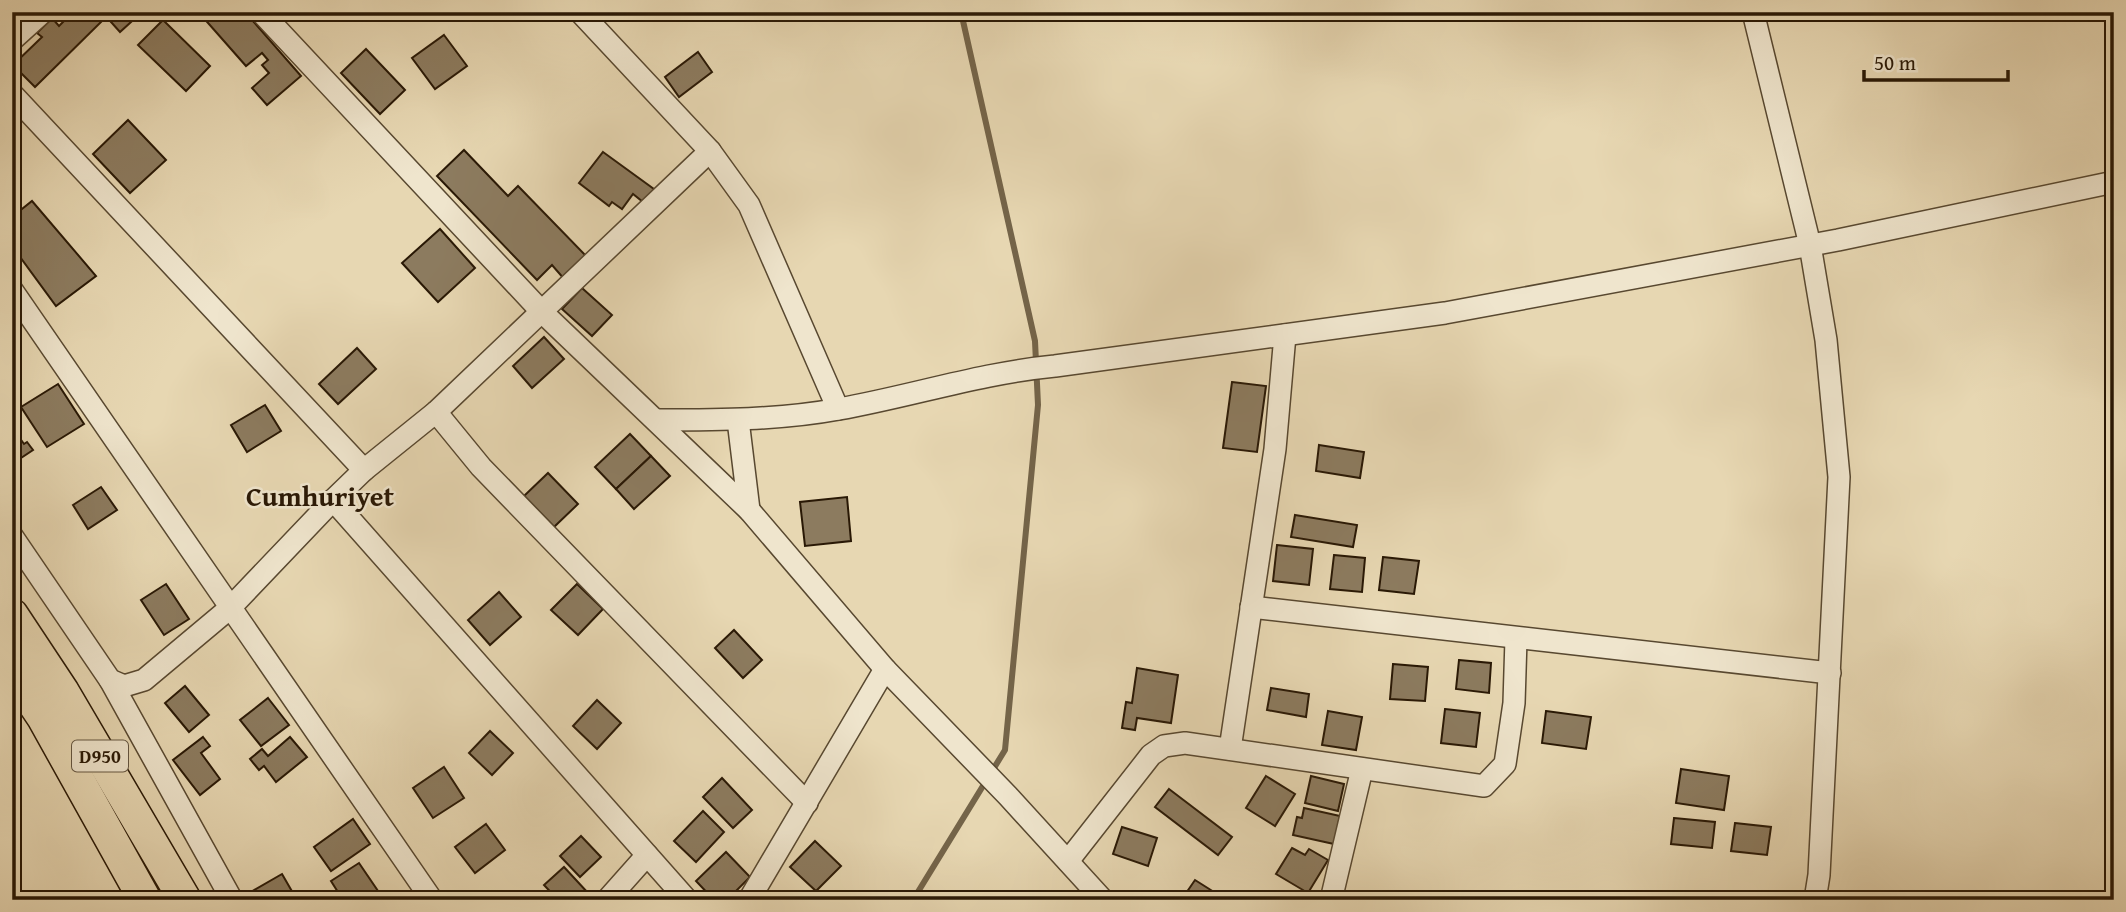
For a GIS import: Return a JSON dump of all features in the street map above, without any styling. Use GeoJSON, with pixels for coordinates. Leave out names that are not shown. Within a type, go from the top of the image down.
{"type":"FeatureCollection","features":[{"type":"Feature","properties":{"kind":"highway","name":"D950"},"geometry":{"type":"LineString","coordinates":[[12,615],[63,692],[185,900]]}},
{"type":"Feature","properties":{"kind":"highway","name":"D950"},"geometry":{"type":"LineString","coordinates":[[12,671],[43,717],[145,900]]}},
{"type":"Feature","properties":{"kind":"street"},"geometry":{"type":"LineString","coordinates":[[12,40],[43,12]]}},
{"type":"Feature","properties":{"kind":"street"},"geometry":{"type":"LineString","coordinates":[[261,12],[541,311],[658,420],[749,510],[885,669],[1008,796],[1103,900]]}},
{"type":"Feature","properties":{"kind":"street"},"geometry":{"type":"LineString","coordinates":[[579,12],[710,151],[749,205],[838,409]]}},
{"type":"Feature","properties":{"kind":"street"},"geometry":{"type":"LineString","coordinates":[[1753,12],[1810,245],[1826,340],[1839,477],[1819,876],[1815,900]]}},
{"type":"Feature","properties":{"kind":"street"},"geometry":{"type":"LineString","coordinates":[[12,94],[364,470]]}},
{"type":"Feature","properties":{"kind":"street"},"geometry":{"type":"LineString","coordinates":[[110,680],[124,686],[144,680],[230,608],[332,500],[364,470],[436,412],[710,151]]}},
{"type":"Feature","properties":{"kind":"street"},"geometry":{"type":"LineString","coordinates":[[658,420],[738,420],[838,409],[1011,370],[1445,313],[1810,245],[2114,182]]}},
{"type":"Feature","properties":{"kind":"street"},"geometry":{"type":"LineString","coordinates":[[12,290],[432,900]]}},
{"type":"Feature","properties":{"kind":"street"},"geometry":{"type":"LineString","coordinates":[[1230,749],[1275,449],[1285,335]]}},
{"type":"Feature","properties":{"kind":"street"},"geometry":{"type":"LineString","coordinates":[[436,412],[481,467],[807,803]]}},
{"type":"Feature","properties":{"kind":"street"},"geometry":{"type":"LineString","coordinates":[[738,420],[749,510]]}},
{"type":"Feature","properties":{"kind":"street"},"geometry":{"type":"LineString","coordinates":[[332,500],[687,900]]}},
{"type":"Feature","properties":{"kind":"street"},"geometry":{"type":"LineString","coordinates":[[12,536],[110,680],[232,900]]}},
{"type":"Feature","properties":{"kind":"street"},"geometry":{"type":"LineString","coordinates":[[1251,607],[1830,673]]}},
{"type":"Feature","properties":{"kind":"street"},"geometry":{"type":"LineString","coordinates":[[1068,861],[1151,755],[1164,746],[1185,743],[1484,786],[1504,764],[1514,703],[1516,639]]}},
{"type":"Feature","properties":{"kind":"street"},"geometry":{"type":"LineString","coordinates":[[749,900],[885,669]]}},
{"type":"Feature","properties":{"kind":"street"},"geometry":{"type":"LineString","coordinates":[[1331,900],[1362,769]]}},
{"type":"Feature","properties":{"kind":"street"},"geometry":{"type":"LineString","coordinates":[[607,900],[647,855]]}},
{"type":"Feature","properties":{"kind":"building"},"geometry":{"type":"Polygon","coordinates":[[[73,12],[93,12],[102,21],[35,87],[13,65],[42,37],[37,33],[52,18],[59,26],[73,12]]]}},
{"type":"Feature","properties":{"kind":"building"},"geometry":{"type":"Polygon","coordinates":[[[102,12],[142,12],[120,32],[102,12]]]}},
{"type":"Feature","properties":{"kind":"building"},"geometry":{"type":"Polygon","coordinates":[[[204,12],[245,12],[301,76],[267,105],[252,88],[269,73],[262,65],[268,60],[262,53],[246,66],[201,15],[204,12]]]}},
{"type":"Feature","properties":{"kind":"building"},"geometry":{"type":"Polygon","coordinates":[[[163,20],[210,66],[186,91],[138,45],[163,20]]]}},
{"type":"Feature","properties":{"kind":"building"},"geometry":{"type":"Polygon","coordinates":[[[444,35],[467,66],[435,89],[412,58],[444,35]]]}},
{"type":"Feature","properties":{"kind":"building"},"geometry":{"type":"Polygon","coordinates":[[[366,49],[405,90],[380,114],[341,73],[366,49]]]}},
{"type":"Feature","properties":{"kind":"building"},"geometry":{"type":"Polygon","coordinates":[[[698,52],[712,72],[679,97],[665,77],[698,52]]]}},
{"type":"Feature","properties":{"kind":"building"},"geometry":{"type":"Polygon","coordinates":[[[128,120],[166,160],[130,193],[93,154],[128,120]]]}},
{"type":"Feature","properties":{"kind":"building"},"geometry":{"type":"Polygon","coordinates":[[[464,150],[508,196],[518,186],[588,258],[565,280],[552,265],[537,280],[437,176],[464,150]]]}},
{"type":"Feature","properties":{"kind":"building"},"geometry":{"type":"Polygon","coordinates":[[[603,152],[658,192],[648,206],[633,194],[622,209],[612,202],[609,206],[579,183],[603,152]]]}},
{"type":"Feature","properties":{"kind":"building"},"geometry":{"type":"Polygon","coordinates":[[[32,201],[96,276],[56,306],[12,246],[12,217],[32,201]]]}},
{"type":"Feature","properties":{"kind":"building"},"geometry":{"type":"Polygon","coordinates":[[[440,229],[475,268],[438,302],[402,263],[440,229]]]}},
{"type":"Feature","properties":{"kind":"building"},"geometry":{"type":"Polygon","coordinates":[[[582,288],[612,315],[592,336],[562,309],[582,288]]]}},
{"type":"Feature","properties":{"kind":"building"},"geometry":{"type":"Polygon","coordinates":[[[544,337],[564,359],[532,388],[513,366],[544,337]]]}},
{"type":"Feature","properties":{"kind":"building"},"geometry":{"type":"Polygon","coordinates":[[[357,348],[376,369],[338,404],[319,384],[357,348]]]}},
{"type":"Feature","properties":{"kind":"building"},"geometry":{"type":"Polygon","coordinates":[[[1232,382],[1266,386],[1257,452],[1223,448],[1232,382]]]}},
{"type":"Feature","properties":{"kind":"building"},"geometry":{"type":"Polygon","coordinates":[[[58,384],[84,424],[47,447],[21,407],[58,384]]]}},
{"type":"Feature","properties":{"kind":"building"},"geometry":{"type":"Polygon","coordinates":[[[265,405],[281,431],[247,452],[231,425],[265,405]]]}},
{"type":"Feature","properties":{"kind":"building"},"geometry":{"type":"Polygon","coordinates":[[[12,427],[24,444],[27,442],[33,450],[12,464],[12,427]]]}},
{"type":"Feature","properties":{"kind":"building"},"geometry":{"type":"Polygon","coordinates":[[[630,434],[651,456],[616,489],[595,467],[630,434]]]}},
{"type":"Feature","properties":{"kind":"building"},"geometry":{"type":"Polygon","coordinates":[[[1319,445],[1364,452],[1360,478],[1316,471],[1319,445]]]}},
{"type":"Feature","properties":{"kind":"building"},"geometry":{"type":"Polygon","coordinates":[[[651,456],[670,476],[634,509],[616,489],[651,456]]]}},
{"type":"Feature","properties":{"kind":"building"},"geometry":{"type":"Polygon","coordinates":[[[548,473],[578,504],[554,527],[524,496],[548,473]]]}},
{"type":"Feature","properties":{"kind":"building"},"geometry":{"type":"Polygon","coordinates":[[[101,487],[117,510],[88,529],[73,505],[101,487]]]}},
{"type":"Feature","properties":{"kind":"building"},"geometry":{"type":"Polygon","coordinates":[[[847,497],[851,541],[805,546],[800,502],[847,497]]]}},
{"type":"Feature","properties":{"kind":"building"},"geometry":{"type":"Polygon","coordinates":[[[1295,515],[1357,525],[1353,547],[1291,537],[1295,515]]]}},
{"type":"Feature","properties":{"kind":"building"},"geometry":{"type":"Polygon","coordinates":[[[1277,545],[1313,549],[1309,585],[1273,581],[1277,545]]]}},
{"type":"Feature","properties":{"kind":"building"},"geometry":{"type":"Polygon","coordinates":[[[1334,555],[1365,558],[1362,592],[1330,589],[1334,555]]]}},
{"type":"Feature","properties":{"kind":"building"},"geometry":{"type":"Polygon","coordinates":[[[1383,557],[1419,561],[1414,594],[1379,590],[1383,557]]]}},
{"type":"Feature","properties":{"kind":"building"},"geometry":{"type":"Polygon","coordinates":[[[166,584],[189,619],[164,635],[141,600],[166,584]]]}},
{"type":"Feature","properties":{"kind":"building"},"geometry":{"type":"Polygon","coordinates":[[[577,584],[603,609],[578,635],[551,610],[577,584]]]}},
{"type":"Feature","properties":{"kind":"building"},"geometry":{"type":"Polygon","coordinates":[[[499,592],[521,617],[490,645],[468,620],[499,592]]]}},
{"type":"Feature","properties":{"kind":"building"},"geometry":{"type":"Polygon","coordinates":[[[734,630],[762,660],[743,678],[715,648],[734,630]]]}},
{"type":"Feature","properties":{"kind":"building"},"geometry":{"type":"Polygon","coordinates":[[[1459,660],[1491,663],[1489,693],[1456,689],[1459,660]]]}},
{"type":"Feature","properties":{"kind":"building"},"geometry":{"type":"Polygon","coordinates":[[[1393,664],[1428,667],[1425,701],[1390,699],[1393,664]]]}},
{"type":"Feature","properties":{"kind":"building"},"geometry":{"type":"Polygon","coordinates":[[[1137,668],[1178,675],[1171,723],[1137,718],[1135,730],[1122,728],[1126,702],[1132,703],[1137,668]]]}},
{"type":"Feature","properties":{"kind":"building"},"geometry":{"type":"Polygon","coordinates":[[[185,686],[209,715],[189,732],[165,703],[185,686]]]}},
{"type":"Feature","properties":{"kind":"building"},"geometry":{"type":"Polygon","coordinates":[[[1271,688],[1309,694],[1306,717],[1267,710],[1271,688]]]}},
{"type":"Feature","properties":{"kind":"building"},"geometry":{"type":"Polygon","coordinates":[[[268,698],[289,725],[261,746],[240,720],[268,698]]]}},
{"type":"Feature","properties":{"kind":"building"},"geometry":{"type":"Polygon","coordinates":[[[597,700],[621,723],[597,749],[573,726],[597,700]]]}},
{"type":"Feature","properties":{"kind":"building"},"geometry":{"type":"Polygon","coordinates":[[[1445,709],[1480,713],[1476,747],[1441,743],[1445,709]]]}},
{"type":"Feature","properties":{"kind":"building"},"geometry":{"type":"Polygon","coordinates":[[[1328,711],[1362,717],[1356,750],[1322,745],[1328,711]]]}},
{"type":"Feature","properties":{"kind":"building"},"geometry":{"type":"Polygon","coordinates":[[[1546,711],[1591,717],[1586,749],[1542,743],[1546,711]]]}},
{"type":"Feature","properties":{"kind":"building"},"geometry":{"type":"Polygon","coordinates":[[[490,731],[513,753],[492,775],[469,753],[490,731]]]}},
{"type":"Feature","properties":{"kind":"building"},"geometry":{"type":"Polygon","coordinates":[[[203,737],[210,746],[201,753],[220,779],[200,795],[173,760],[203,737]]]}},
{"type":"Feature","properties":{"kind":"building"},"geometry":{"type":"Polygon","coordinates":[[[290,737],[307,757],[276,782],[264,766],[259,770],[250,759],[262,749],[268,756],[290,737]]]}},
{"type":"Feature","properties":{"kind":"building"},"geometry":{"type":"Polygon","coordinates":[[[444,767],[464,798],[433,818],[413,788],[444,767]]]}},
{"type":"Feature","properties":{"kind":"building"},"geometry":{"type":"Polygon","coordinates":[[[1681,769],[1729,776],[1724,810],[1676,803],[1681,769]]]}},
{"type":"Feature","properties":{"kind":"building"},"geometry":{"type":"Polygon","coordinates":[[[1266,776],[1295,794],[1275,826],[1246,808],[1266,776]]]}},
{"type":"Feature","properties":{"kind":"building"},"geometry":{"type":"Polygon","coordinates":[[[1311,776],[1344,784],[1338,811],[1305,803],[1311,776]]]}},
{"type":"Feature","properties":{"kind":"building"},"geometry":{"type":"Polygon","coordinates":[[[722,778],[752,810],[733,828],[703,797],[722,778]]]}},
{"type":"Feature","properties":{"kind":"building"},"geometry":{"type":"Polygon","coordinates":[[[1169,789],[1232,837],[1218,855],[1155,807],[1169,789]]]}},
{"type":"Feature","properties":{"kind":"building"},"geometry":{"type":"Polygon","coordinates":[[[1304,808],[1340,816],[1334,844],[1293,835],[1297,817],[1302,818],[1304,808]]]}},
{"type":"Feature","properties":{"kind":"building"},"geometry":{"type":"Polygon","coordinates":[[[703,811],[724,832],[696,862],[674,841],[703,811]]]}},
{"type":"Feature","properties":{"kind":"building"},"geometry":{"type":"Polygon","coordinates":[[[1674,818],[1715,822],[1712,848],[1671,844],[1674,818]]]}},
{"type":"Feature","properties":{"kind":"building"},"geometry":{"type":"Polygon","coordinates":[[[353,819],[370,844],[331,871],[314,847],[353,819]]]}},
{"type":"Feature","properties":{"kind":"building"},"geometry":{"type":"Polygon","coordinates":[[[1735,823],[1771,827],[1767,855],[1731,851],[1735,823]]]}},
{"type":"Feature","properties":{"kind":"building"},"geometry":{"type":"Polygon","coordinates":[[[486,824],[505,850],[475,873],[455,847],[486,824]]]}},
{"type":"Feature","properties":{"kind":"building"},"geometry":{"type":"Polygon","coordinates":[[[1122,827],[1157,838],[1148,866],[1113,854],[1122,827]]]}},
{"type":"Feature","properties":{"kind":"building"},"geometry":{"type":"Polygon","coordinates":[[[581,836],[601,857],[580,877],[560,856],[581,836]]]}},
{"type":"Feature","properties":{"kind":"building"},"geometry":{"type":"Polygon","coordinates":[[[815,841],[841,866],[816,891],[790,867],[815,841]]]}},
{"type":"Feature","properties":{"kind":"building"},"geometry":{"type":"Polygon","coordinates":[[[1292,848],[1305,855],[1309,849],[1328,860],[1308,893],[1276,874],[1292,848]]]}},
{"type":"Feature","properties":{"kind":"building"},"geometry":{"type":"Polygon","coordinates":[[[726,852],[750,877],[727,900],[714,900],[696,881],[726,852]]]}},
{"type":"Feature","properties":{"kind":"building"},"geometry":{"type":"Polygon","coordinates":[[[359,863],[378,891],[364,900],[343,900],[331,881],[359,863]]]}},
{"type":"Feature","properties":{"kind":"building"},"geometry":{"type":"Polygon","coordinates":[[[564,867],[589,894],[583,900],[558,900],[544,885],[564,867]]]}},
{"type":"Feature","properties":{"kind":"building"},"geometry":{"type":"Polygon","coordinates":[[[282,874],[297,900],[253,900],[249,893],[282,874]]]}},
{"type":"Feature","properties":{"kind":"building"},"geometry":{"type":"Polygon","coordinates":[[[1195,880],[1225,899],[1225,900],[1182,899],[1195,880]]]}},
{"type":"Feature","properties":{"kind":"waterway"},"geometry":{"type":"LineString","coordinates":[[913,900],[1005,750],[1038,405],[1035,341],[961,12]]}},
{"type":"Feature","properties":{"kind":"district","name":"Cumhuriyet"},"geometry":{"type":"Point","coordinates":[320,495]}}]}
